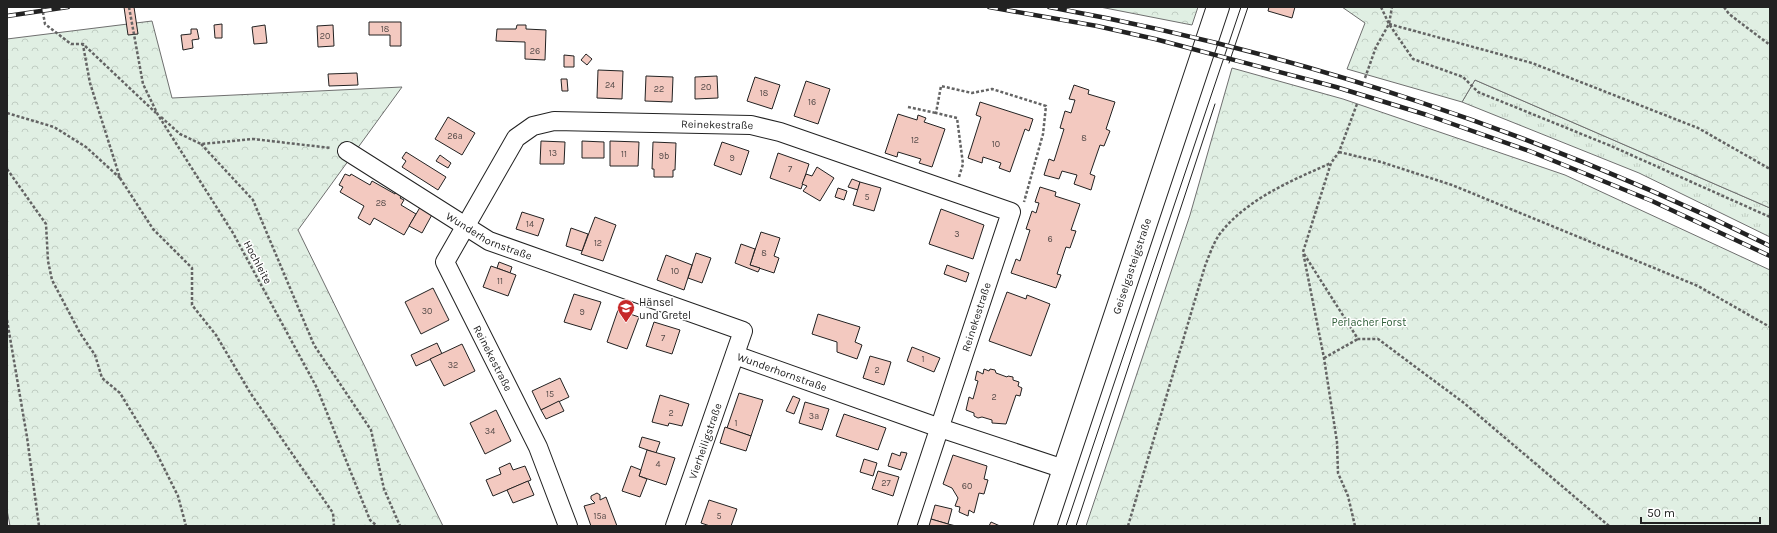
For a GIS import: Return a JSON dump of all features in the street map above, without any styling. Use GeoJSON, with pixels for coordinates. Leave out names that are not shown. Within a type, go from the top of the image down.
{"type":"FeatureCollection","features":[{"type":"Feature","properties":{"kind":"main road","name":"Geiselgasteigstraße"},"geometry":{"type":"LineString","coordinates":[[1045,526],[1218,7]]}},
{"type":"Feature","properties":{"kind":"street","name":"Reinekestraße"},"geometry":{"type":"LineString","coordinates":[[568,526],[538,447],[445,262],[516,138],[533,126],[554,121],[751,125],[794,137],[1012,212],[907,526]]}},
{"type":"Feature","properties":{"kind":"street","name":"Wunderhornstraße"},"geometry":{"type":"LineString","coordinates":[[347,151],[465,227],[500,246],[744,331],[735,355],[940,428],[1064,469]]}},
{"type":"Feature","properties":{"kind":"street","name":"Vierheiligstraße"},"geometry":{"type":"LineString","coordinates":[[674,526],[735,355]]}},
{"type":"Feature","properties":{"kind":"path"},"geometry":{"type":"LineString","coordinates":[[42,7],[45,24],[71,44],[83,44],[180,134],[201,144],[253,139],[312,145],[347,151]]}},
{"type":"Feature","properties":{"kind":"path","name":"Hochleite"},"geometry":{"type":"LineString","coordinates":[[129,7],[134,42],[143,84],[158,115],[233,233],[317,388],[370,520],[377,526]]}},
{"type":"Feature","properties":{"kind":"path"},"geometry":{"type":"LineString","coordinates":[[1381,7],[1389,24],[1413,59],[1463,77],[1478,92],[1611,146],[1770,218]]}},
{"type":"Feature","properties":{"kind":"path"},"geometry":{"type":"LineString","coordinates":[[1365,78],[1376,47],[1389,24],[1392,7]]}},
{"type":"Feature","properties":{"kind":"path"},"geometry":{"type":"LineString","coordinates":[[1724,7],[1729,14],[1770,45]]}},
{"type":"Feature","properties":{"kind":"path"},"geometry":{"type":"LineString","coordinates":[[1389,24],[1532,63],[1698,128],[1770,169]]}},
{"type":"Feature","properties":{"kind":"path"},"geometry":{"type":"LineString","coordinates":[[83,44],[90,83],[120,178]]}},
{"type":"Feature","properties":{"kind":"path"},"geometry":{"type":"LineString","coordinates":[[936,113],[941,86],[972,93],[992,89],[1046,106],[1043,134],[1024,204],[1012,212]]}},
{"type":"Feature","properties":{"kind":"path"},"geometry":{"type":"LineString","coordinates":[[1355,526],[1348,496],[1338,473],[1337,442],[1324,358],[1303,252],[1331,163],[1340,152],[1357,104]]}},
{"type":"Feature","properties":{"kind":"path"},"geometry":{"type":"LineString","coordinates":[[908,107],[957,118],[963,164],[960,175]]}},
{"type":"Feature","properties":{"kind":"path"},"geometry":{"type":"LineString","coordinates":[[7,113],[54,127],[86,147],[120,178],[153,229],[192,268],[192,305],[216,335],[250,394],[333,513],[334,526]]}},
{"type":"Feature","properties":{"kind":"path","name":"Hochleite"},"geometry":{"type":"LineString","coordinates":[[201,144],[253,200],[314,345],[371,430],[384,489],[400,526]]}},
{"type":"Feature","properties":{"kind":"path"},"geometry":{"type":"LineString","coordinates":[[1340,152],[1381,162],[1459,188],[1698,286],[1770,327]]}},
{"type":"Feature","properties":{"kind":"path"},"geometry":{"type":"LineString","coordinates":[[1128,526],[1205,266],[1218,236],[1240,212],[1270,192],[1331,163]]}},
{"type":"Feature","properties":{"kind":"path"},"geometry":{"type":"LineString","coordinates":[[7,169],[46,224],[48,261],[52,280],[80,333],[95,355],[102,378],[120,393],[156,452],[178,496],[186,526]]}},
{"type":"Feature","properties":{"kind":"path"},"geometry":{"type":"LineString","coordinates":[[1303,252],[1358,339]]}},
{"type":"Feature","properties":{"kind":"path"},"geometry":{"type":"LineString","coordinates":[[7,320],[27,437],[39,526]]}},
{"type":"Feature","properties":{"kind":"path"},"geometry":{"type":"LineString","coordinates":[[1324,358],[1358,339],[1378,339],[1452,394],[1609,526]]}},
{"type":"Feature","properties":{"kind":"green space"},"geometry":{"type":"Polygon","coordinates":[[[1100,7],[1198,7],[1192,25],[1100,7]]]}},
{"type":"Feature","properties":{"kind":"green space"},"geometry":{"type":"Polygon","coordinates":[[[1342,7],[1770,7],[1770,208],[1475,80],[1462,102],[1347,69],[1365,23],[1342,7]]]}},
{"type":"Feature","properties":{"kind":"green space"},"geometry":{"type":"Polygon","coordinates":[[[152,21],[172,98],[402,87],[298,230],[443,526],[10,526],[7,510],[7,39],[152,21]]]}},
{"type":"Feature","properties":{"kind":"green space","name":"Perlacher Forst"},"geometry":{"type":"Polygon","coordinates":[[[1232,68],[1343,99],[1565,175],[1770,270],[1770,526],[1086,526],[1190,215],[1232,68]]]}},
{"type":"Feature","properties":{"kind":"green space"},"geometry":{"type":"Polygon","coordinates":[[[1475,80],[1770,208],[1770,237],[1639,173],[1462,102],[1475,80]]]}},
{"type":"Feature","properties":{"kind":"building"},"geometry":{"type":"Polygon","coordinates":[[[124,7],[134,7],[138,34],[128,35],[124,7]]]}},
{"type":"Feature","properties":{"kind":"building"},"geometry":{"type":"Polygon","coordinates":[[[1269,7],[1295,7],[1292,18],[1268,11],[1269,7]]]}},
{"type":"Feature","properties":{"kind":"building"},"geometry":{"type":"Polygon","coordinates":[[[369,22],[401,22],[401,46],[390,46],[390,35],[369,35],[369,22]]]}},
{"type":"Feature","properties":{"kind":"building"},"geometry":{"type":"Polygon","coordinates":[[[222,24],[222,38],[215,38],[214,25],[222,24]]]}},
{"type":"Feature","properties":{"kind":"building"},"geometry":{"type":"Polygon","coordinates":[[[265,25],[267,43],[254,44],[252,27],[265,25]]]}},
{"type":"Feature","properties":{"kind":"building"},"geometry":{"type":"Polygon","coordinates":[[[333,25],[334,46],[318,47],[317,26],[333,25]]]}},
{"type":"Feature","properties":{"kind":"building"},"geometry":{"type":"Polygon","coordinates":[[[517,25],[526,25],[526,29],[546,30],[545,60],[525,59],[525,42],[496,41],[497,29],[516,29],[517,25]]]}},
{"type":"Feature","properties":{"kind":"building"},"geometry":{"type":"Polygon","coordinates":[[[191,29],[197,29],[199,39],[192,40],[193,48],[183,50],[181,35],[191,34],[191,29]]]}},
{"type":"Feature","properties":{"kind":"building"},"geometry":{"type":"Polygon","coordinates":[[[586,54],[592,59],[587,65],[581,60],[586,54]]]}},
{"type":"Feature","properties":{"kind":"building"},"geometry":{"type":"Polygon","coordinates":[[[564,55],[574,56],[574,67],[564,67],[564,55]]]}},
{"type":"Feature","properties":{"kind":"building"},"geometry":{"type":"Polygon","coordinates":[[[598,70],[623,71],[622,99],[597,98],[598,70]]]}},
{"type":"Feature","properties":{"kind":"building"},"geometry":{"type":"Polygon","coordinates":[[[357,73],[358,85],[329,86],[328,74],[357,73]]]}},
{"type":"Feature","properties":{"kind":"building"},"geometry":{"type":"Polygon","coordinates":[[[646,76],[673,77],[672,102],[645,101],[646,76]]]}},
{"type":"Feature","properties":{"kind":"building"},"geometry":{"type":"Polygon","coordinates":[[[717,76],[718,98],[695,99],[695,77],[717,76]]]}},
{"type":"Feature","properties":{"kind":"building"},"geometry":{"type":"Polygon","coordinates":[[[755,77],[780,85],[772,109],[747,101],[755,77]]]}},
{"type":"Feature","properties":{"kind":"building"},"geometry":{"type":"Polygon","coordinates":[[[561,79],[567,79],[568,91],[562,91],[561,79]]]}},
{"type":"Feature","properties":{"kind":"building"},"geometry":{"type":"Polygon","coordinates":[[[806,81],[830,89],[818,124],[794,116],[806,81]]]}},
{"type":"Feature","properties":{"kind":"building"},"geometry":{"type":"Polygon","coordinates":[[[1074,85],[1089,90],[1088,94],[1115,102],[1106,129],[1110,131],[1104,146],[1100,145],[1090,174],[1095,176],[1091,190],[1074,184],[1077,175],[1062,171],[1059,179],[1044,175],[1049,159],[1054,161],[1064,129],[1060,128],[1065,111],[1071,113],[1075,100],[1069,99],[1074,85]]]}},
{"type":"Feature","properties":{"kind":"building"},"geometry":{"type":"Polygon","coordinates":[[[980,102],[1033,119],[1029,131],[1025,129],[1010,172],[999,168],[1001,163],[983,157],[982,163],[968,158],[981,117],[976,115],[980,102]]]}},
{"type":"Feature","properties":{"kind":"building"},"geometry":{"type":"Polygon","coordinates":[[[898,114],[917,120],[918,115],[926,118],[924,122],[945,129],[932,167],[919,163],[921,159],[898,152],[897,157],[885,153],[898,114]]]}},
{"type":"Feature","properties":{"kind":"building"},"geometry":{"type":"Polygon","coordinates":[[[448,117],[475,133],[462,155],[435,139],[448,117]]]}},
{"type":"Feature","properties":{"kind":"building"},"geometry":{"type":"Polygon","coordinates":[[[541,141],[565,142],[564,164],[540,164],[541,141]]]}},
{"type":"Feature","properties":{"kind":"building"},"geometry":{"type":"Polygon","coordinates":[[[582,141],[604,142],[604,158],[582,158],[582,141]]]}},
{"type":"Feature","properties":{"kind":"building"},"geometry":{"type":"Polygon","coordinates":[[[610,141],[639,142],[638,166],[610,166],[610,141]]]}},
{"type":"Feature","properties":{"kind":"building"},"geometry":{"type":"Polygon","coordinates":[[[653,142],[676,143],[675,170],[673,170],[673,177],[654,177],[654,169],[652,169],[653,142]]]}},
{"type":"Feature","properties":{"kind":"building"},"geometry":{"type":"Polygon","coordinates":[[[722,142],[749,151],[741,175],[714,165],[722,142]]]}},
{"type":"Feature","properties":{"kind":"building"},"geometry":{"type":"Polygon","coordinates":[[[406,152],[446,177],[438,190],[402,167],[406,161],[402,158],[406,152]]]}},
{"type":"Feature","properties":{"kind":"building"},"geometry":{"type":"Polygon","coordinates":[[[778,153],[809,164],[801,189],[770,178],[778,153]]]}},
{"type":"Feature","properties":{"kind":"building"},"geometry":{"type":"Polygon","coordinates":[[[440,155],[451,163],[448,168],[436,161],[440,155]]]}},
{"type":"Feature","properties":{"kind":"building"},"geometry":{"type":"Polygon","coordinates":[[[817,167],[834,178],[820,201],[803,191],[807,186],[802,184],[806,174],[812,176],[817,167]]]}},
{"type":"Feature","properties":{"kind":"building"},"geometry":{"type":"Polygon","coordinates":[[[345,174],[350,176],[351,174],[370,185],[372,181],[395,194],[397,191],[403,194],[400,198],[404,200],[401,205],[416,214],[404,235],[374,218],[370,225],[358,218],[364,206],[340,192],[343,187],[339,185],[345,174]]]}},
{"type":"Feature","properties":{"kind":"building"},"geometry":{"type":"Polygon","coordinates":[[[852,179],[860,182],[858,190],[848,187],[852,179]]]}},
{"type":"Feature","properties":{"kind":"building"},"geometry":{"type":"Polygon","coordinates":[[[860,182],[881,188],[874,211],[853,205],[860,182]]]}},
{"type":"Feature","properties":{"kind":"building"},"geometry":{"type":"Polygon","coordinates":[[[1040,187],[1056,192],[1055,196],[1080,204],[1071,230],[1076,231],[1070,248],[1066,247],[1057,274],[1061,275],[1056,288],[1011,273],[1016,259],[1020,261],[1030,230],[1026,229],[1032,211],[1036,213],[1039,203],[1035,202],[1040,187]]]}},
{"type":"Feature","properties":{"kind":"building"},"geometry":{"type":"Polygon","coordinates":[[[838,188],[847,191],[844,200],[835,197],[838,188]]]}},
{"type":"Feature","properties":{"kind":"building"},"geometry":{"type":"Polygon","coordinates":[[[422,204],[434,211],[422,233],[409,226],[422,204]]]}},
{"type":"Feature","properties":{"kind":"building"},"geometry":{"type":"Polygon","coordinates":[[[941,209],[984,225],[973,259],[929,244],[941,209]]]}},
{"type":"Feature","properties":{"kind":"building"},"geometry":{"type":"Polygon","coordinates":[[[522,212],[544,219],[538,236],[516,229],[522,212]]]}},
{"type":"Feature","properties":{"kind":"building"},"geometry":{"type":"Polygon","coordinates":[[[595,217],[616,225],[603,261],[581,254],[595,217]]]}},
{"type":"Feature","properties":{"kind":"building"},"geometry":{"type":"Polygon","coordinates":[[[571,228],[588,234],[582,251],[566,246],[571,228]]]}},
{"type":"Feature","properties":{"kind":"building"},"geometry":{"type":"Polygon","coordinates":[[[761,232],[780,238],[774,256],[779,258],[774,273],[750,265],[761,232]]]}},
{"type":"Feature","properties":{"kind":"building"},"geometry":{"type":"Polygon","coordinates":[[[741,244],[755,249],[750,265],[760,268],[758,272],[735,263],[741,244]]]}},
{"type":"Feature","properties":{"kind":"building"},"geometry":{"type":"Polygon","coordinates":[[[696,253],[711,258],[702,283],[688,278],[696,253]]]}},
{"type":"Feature","properties":{"kind":"building"},"geometry":{"type":"Polygon","coordinates":[[[666,255],[692,265],[684,290],[657,280],[666,255]]]}},
{"type":"Feature","properties":{"kind":"building"},"geometry":{"type":"Polygon","coordinates":[[[499,262],[512,267],[510,273],[497,268],[499,262]]]}},
{"type":"Feature","properties":{"kind":"building"},"geometry":{"type":"Polygon","coordinates":[[[947,265],[969,273],[966,282],[944,274],[947,265]]]}},
{"type":"Feature","properties":{"kind":"building"},"geometry":{"type":"Polygon","coordinates":[[[491,266],[516,275],[508,296],[483,287],[491,266]]]}},
{"type":"Feature","properties":{"kind":"building"},"geometry":{"type":"Polygon","coordinates":[[[433,288],[449,320],[421,334],[405,302],[433,288]]]}},
{"type":"Feature","properties":{"kind":"building"},"geometry":{"type":"Polygon","coordinates":[[[1007,292],[1026,299],[1027,295],[1050,304],[1031,356],[989,341],[1007,292]]]}},
{"type":"Feature","properties":{"kind":"building"},"geometry":{"type":"Polygon","coordinates":[[[574,294],[601,302],[591,330],[564,322],[574,294]]]}},
{"type":"Feature","properties":{"kind":"building"},"geometry":{"type":"Polygon","coordinates":[[[618,310],[639,317],[627,349],[607,342],[618,310]]]}},
{"type":"Feature","properties":{"kind":"building"},"geometry":{"type":"Polygon","coordinates":[[[818,314],[860,327],[855,342],[862,345],[857,359],[837,352],[837,342],[812,334],[818,314]]]}},
{"type":"Feature","properties":{"kind":"building"},"geometry":{"type":"Polygon","coordinates":[[[654,322],[680,330],[672,354],[646,346],[654,322]]]}},
{"type":"Feature","properties":{"kind":"building"},"geometry":{"type":"Polygon","coordinates":[[[437,343],[442,354],[416,366],[411,355],[437,343]]]}},
{"type":"Feature","properties":{"kind":"building"},"geometry":{"type":"Polygon","coordinates":[[[462,344],[475,371],[444,386],[430,359],[462,344]]]}},
{"type":"Feature","properties":{"kind":"building"},"geometry":{"type":"Polygon","coordinates":[[[912,347],[940,358],[934,372],[907,361],[912,347]]]}},
{"type":"Feature","properties":{"kind":"building"},"geometry":{"type":"Polygon","coordinates":[[[870,356],[891,362],[884,385],[863,378],[870,356]]]}},
{"type":"Feature","properties":{"kind":"building"},"geometry":{"type":"Polygon","coordinates":[[[984,369],[989,371],[990,369],[995,370],[996,373],[1007,377],[1013,377],[1013,380],[1019,382],[1018,386],[1022,388],[1020,396],[1016,395],[1006,424],[992,423],[992,420],[982,417],[978,418],[974,416],[974,413],[966,410],[969,397],[973,399],[978,381],[975,380],[977,371],[983,374],[984,369]]]}},
{"type":"Feature","properties":{"kind":"building"},"geometry":{"type":"Polygon","coordinates":[[[560,378],[569,397],[541,410],[532,391],[560,378]]]}},
{"type":"Feature","properties":{"kind":"building"},"geometry":{"type":"Polygon","coordinates":[[[739,393],[763,400],[751,436],[727,428],[739,393]]]}},
{"type":"Feature","properties":{"kind":"building"},"geometry":{"type":"Polygon","coordinates":[[[660,395],[689,404],[682,426],[669,423],[668,426],[652,422],[660,395]]]}},
{"type":"Feature","properties":{"kind":"building"},"geometry":{"type":"Polygon","coordinates":[[[793,396],[800,399],[794,414],[786,411],[793,396]]]}},
{"type":"Feature","properties":{"kind":"building"},"geometry":{"type":"Polygon","coordinates":[[[559,401],[564,411],[546,419],[541,410],[559,401]]]}},
{"type":"Feature","properties":{"kind":"building"},"geometry":{"type":"Polygon","coordinates":[[[805,402],[829,409],[822,430],[799,423],[805,402]]]}},
{"type":"Feature","properties":{"kind":"building"},"geometry":{"type":"Polygon","coordinates":[[[496,410],[511,441],[485,454],[470,423],[496,410]]]}},
{"type":"Feature","properties":{"kind":"building"},"geometry":{"type":"Polygon","coordinates":[[[844,414],[886,428],[878,450],[836,436],[844,414]]]}},
{"type":"Feature","properties":{"kind":"building"},"geometry":{"type":"Polygon","coordinates":[[[725,427],[751,436],[746,451],[720,443],[725,427]]]}},
{"type":"Feature","properties":{"kind":"building"},"geometry":{"type":"Polygon","coordinates":[[[642,437],[660,442],[656,453],[639,447],[642,437]]]}},
{"type":"Feature","properties":{"kind":"building"},"geometry":{"type":"Polygon","coordinates":[[[647,450],[675,458],[666,485],[639,476],[647,450]]]}},
{"type":"Feature","properties":{"kind":"building"},"geometry":{"type":"Polygon","coordinates":[[[901,452],[907,453],[901,470],[888,466],[892,453],[900,456],[901,452]]]}},
{"type":"Feature","properties":{"kind":"building"},"geometry":{"type":"Polygon","coordinates":[[[953,455],[987,466],[984,479],[988,480],[984,494],[979,493],[974,513],[969,510],[968,516],[959,512],[960,507],[955,506],[958,498],[952,488],[943,484],[953,455]]]}},
{"type":"Feature","properties":{"kind":"building"},"geometry":{"type":"Polygon","coordinates":[[[864,459],[877,463],[873,476],[860,472],[864,459]]]}},
{"type":"Feature","properties":{"kind":"building"},"geometry":{"type":"Polygon","coordinates":[[[510,463],[513,470],[525,466],[531,480],[493,496],[486,480],[501,474],[499,468],[510,463]]]}},
{"type":"Feature","properties":{"kind":"building"},"geometry":{"type":"Polygon","coordinates":[[[631,466],[641,470],[639,476],[647,479],[640,497],[622,491],[631,466]]]}},
{"type":"Feature","properties":{"kind":"building"},"geometry":{"type":"Polygon","coordinates":[[[878,471],[899,477],[893,496],[872,489],[878,471]]]}},
{"type":"Feature","properties":{"kind":"building"},"geometry":{"type":"Polygon","coordinates":[[[528,481],[534,495],[513,503],[507,490],[528,481]]]}},
{"type":"Feature","properties":{"kind":"building"},"geometry":{"type":"Polygon","coordinates":[[[597,493],[600,495],[600,500],[606,497],[617,526],[591,526],[584,506],[595,503],[591,499],[591,496],[597,493]]]}},
{"type":"Feature","properties":{"kind":"building"},"geometry":{"type":"Polygon","coordinates":[[[709,500],[737,509],[731,526],[710,526],[701,523],[709,500]]]}},
{"type":"Feature","properties":{"kind":"building"},"geometry":{"type":"Polygon","coordinates":[[[935,505],[952,509],[948,524],[931,519],[935,505]]]}},
{"type":"Feature","properties":{"kind":"building"},"geometry":{"type":"Polygon","coordinates":[[[931,519],[948,524],[956,526],[929,526],[931,519]]]}},
{"type":"Feature","properties":{"kind":"building"},"geometry":{"type":"Polygon","coordinates":[[[991,522],[1000,526],[989,526],[991,522]]]}},
{"type":"Feature","properties":{"kind":"tram line"},"geometry":{"type":"LineString","coordinates":[[1066,526],[1241,7]]}},
{"type":"Feature","properties":{"kind":"tram line"},"geometry":{"type":"LineString","coordinates":[[1229,63],[1248,7]]}},
{"type":"Feature","properties":{"kind":"tram line"},"geometry":{"type":"LineString","coordinates":[[1076,526],[1215,104]]}},
{"type":"Feature","properties":{"kind":"railway"},"geometry":{"type":"LineString","coordinates":[[7,16],[68,7]]}},
{"type":"Feature","properties":{"kind":"railway"},"geometry":{"type":"LineString","coordinates":[[989,7],[1097,26],[1155,39],[1336,87],[1427,115],[1532,152],[1652,201],[1770,256]]}},
{"type":"Feature","properties":{"kind":"railway"},"geometry":{"type":"LineString","coordinates":[[1049,7],[1142,26],[1234,48],[1327,73],[1418,101],[1508,133],[1597,168],[1684,205],[1770,246]]}},
{"type":"Feature","properties":{"kind":"place","name":"Hänsel und Gretel"},"geometry":{"type":"Point","coordinates":[626,323]}}]}
